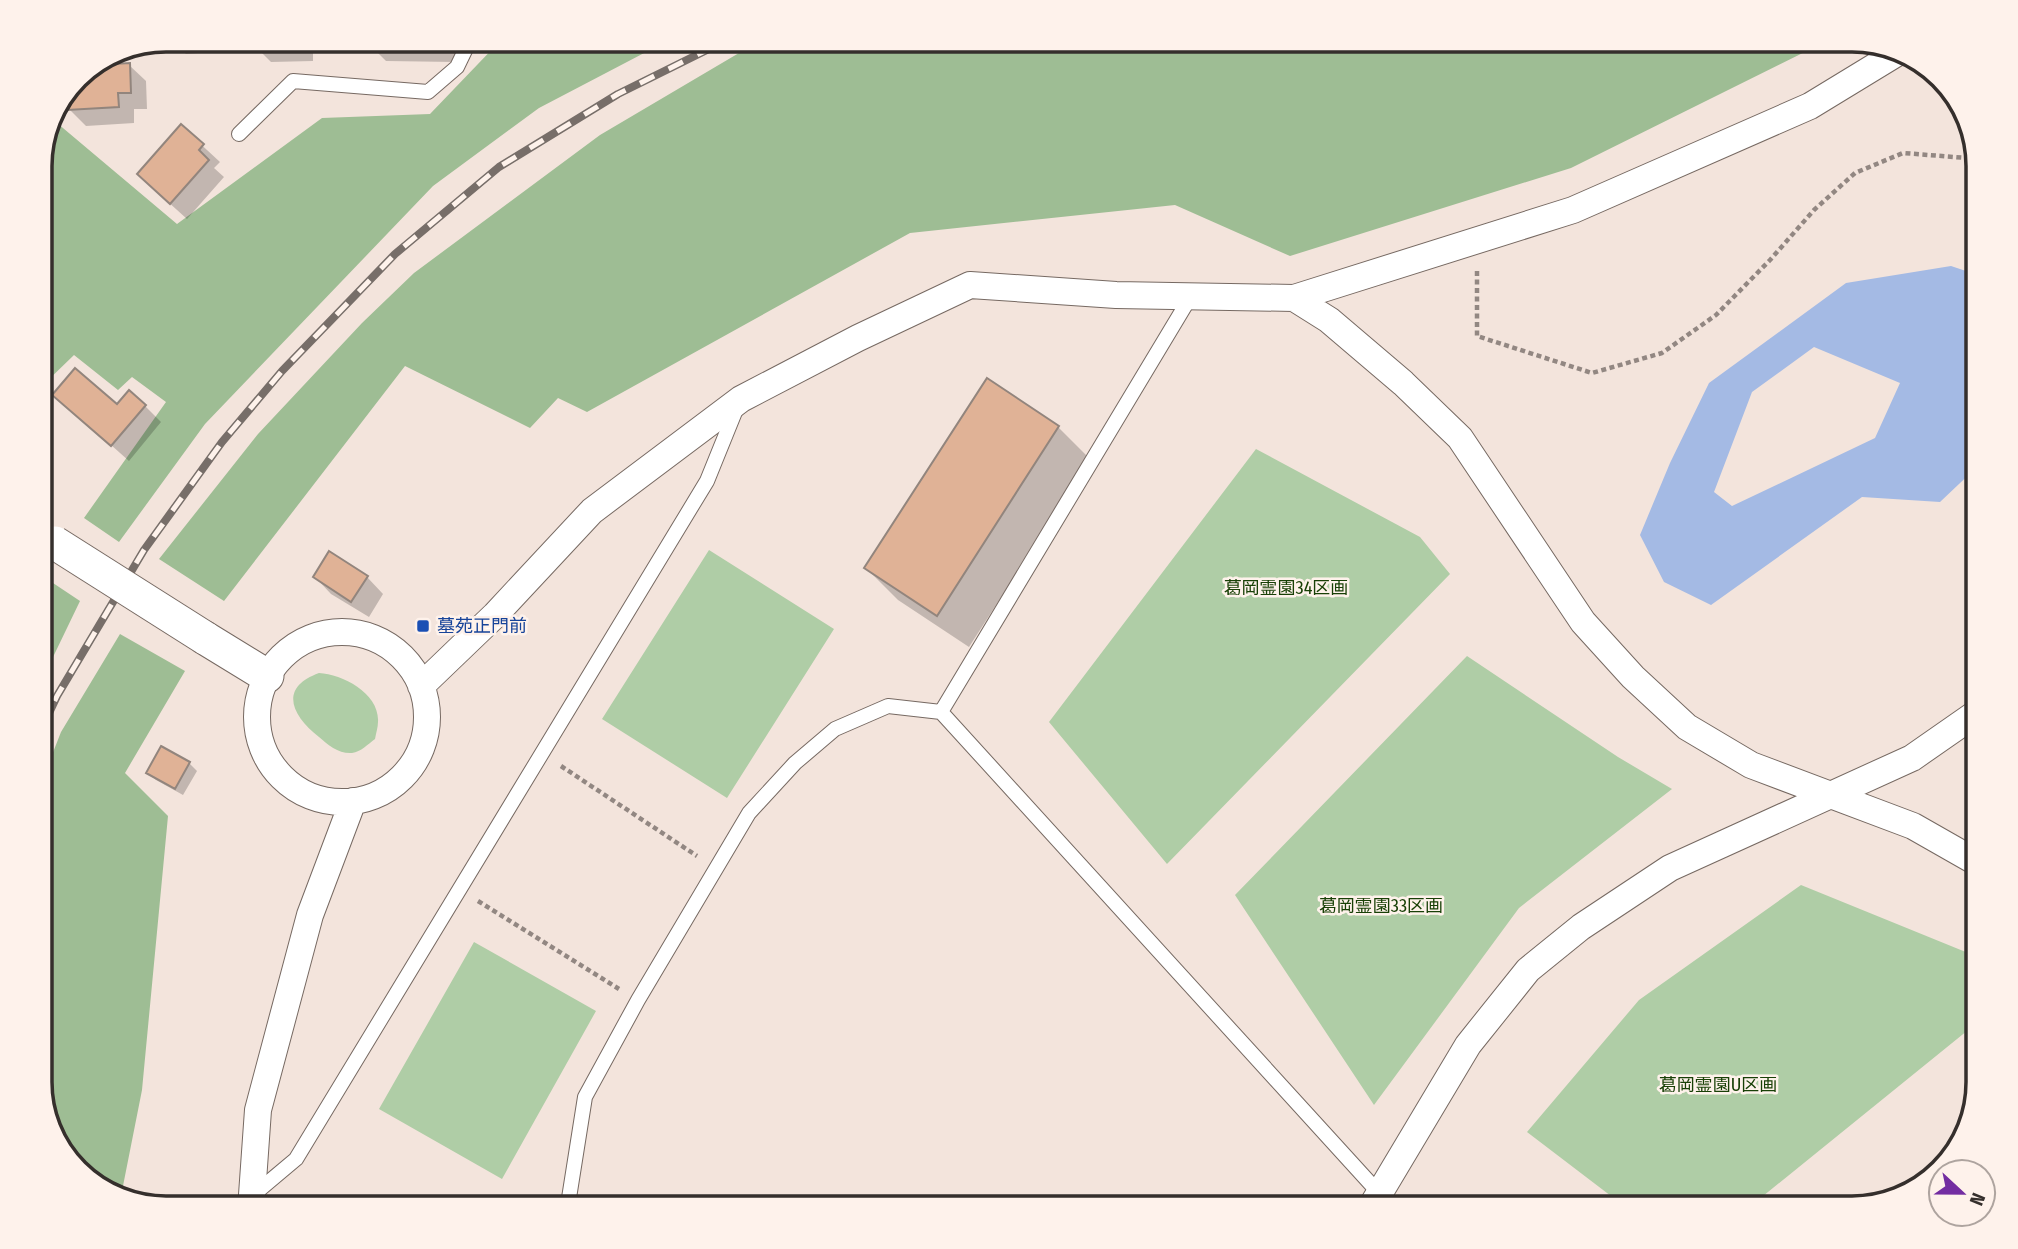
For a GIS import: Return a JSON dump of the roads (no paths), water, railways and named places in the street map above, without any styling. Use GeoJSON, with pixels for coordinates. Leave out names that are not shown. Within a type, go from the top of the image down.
{"type":"FeatureCollection","features":[{"type":"Feature","properties":{"kind":"street"},"geometry":{"type":"LineString","coordinates":[[421,686],[495,615],[592,511],[740,399],[858,338],[970,285],[1116,295],[1294,298],[1573,210],[1798,111],[1888,58]]}},
{"type":"Feature","properties":{"kind":"street"},"geometry":{"type":"LineString","coordinates":[[1294,298],[1329,320],[1403,383],[1460,438],[1583,622],[1642,685],[1687,727],[1751,765],[1913,826],[1966,856]]}},
{"type":"Feature","properties":{"kind":"street"},"geometry":{"type":"LineString","coordinates":[[53,542],[267,676]]}},
{"type":"Feature","properties":{"kind":"street"},"geometry":{"type":"LineString","coordinates":[[338,631],[365,634],[388,645],[408,663],[421,686],[427,710],[425,736],[415,760],[398,780],[377,794],[353,801],[325,801],[298,790],[277,773],[263,749],[256,722],[259,694],[267,676],[289,649],[312,636],[338,631]]}},
{"type":"Feature","properties":{"kind":"street"},"geometry":{"type":"LineString","coordinates":[[1378,1196],[1468,1045],[1528,970],[1581,927],[1670,868],[1912,758],[1966,721]]}},
{"type":"Feature","properties":{"kind":"street"},"geometry":{"type":"LineString","coordinates":[[251,1196],[258,1110],[310,915],[353,801]]}},
{"type":"Feature","properties":{"kind":"lane"},"geometry":{"type":"LineString","coordinates":[[239,134],[293,81],[428,92],[457,68],[464,52]]}},
{"type":"Feature","properties":{"kind":"lane"},"geometry":{"type":"LineString","coordinates":[[940,712],[1191,296]]}},
{"type":"Feature","properties":{"kind":"lane"},"geometry":{"type":"LineString","coordinates":[[257,1196],[296,1159],[460,889],[706,481],[740,399]]}},
{"type":"Feature","properties":{"kind":"lane"},"geometry":{"type":"LineString","coordinates":[[569,1196],[585,1097],[638,1000],[749,813],[795,763],[835,729],[888,706],[940,712],[1371,1196]]}},
{"type":"Feature","properties":{"kind":"water"},"geometry":{"type":"Polygon","coordinates":[[[1951,266],[1965,271],[1965,478],[1940,502],[1862,497],[1711,605],[1664,582],[1640,535],[1670,463],[1709,383],[1846,283],[1951,266]],[[1814,347],[1752,392],[1714,492],[1732,506],[1875,438],[1900,383],[1814,347]]]}},
{"type":"Feature","properties":{"kind":"railway"},"geometry":{"type":"LineString","coordinates":[[53,704],[144,550],[222,442],[282,371],[395,254],[499,167],[618,94],[703,52]]}},
{"type":"Feature","properties":{"kind":"place","name":"墓苑正門前"},"geometry":{"type":"Point","coordinates":[423,626]}},
{"type":"Feature","properties":{"kind":"park label","name":"葛岡霊園34区画"},"geometry":{"type":"Point","coordinates":[1286,588]}},
{"type":"Feature","properties":{"kind":"park label","name":"葛岡霊園33区画"},"geometry":{"type":"Point","coordinates":[1381,906]}},
{"type":"Feature","properties":{"kind":"park label","name":"葛岡霊園U区画"},"geometry":{"type":"Point","coordinates":[1718,1085]}}]}
